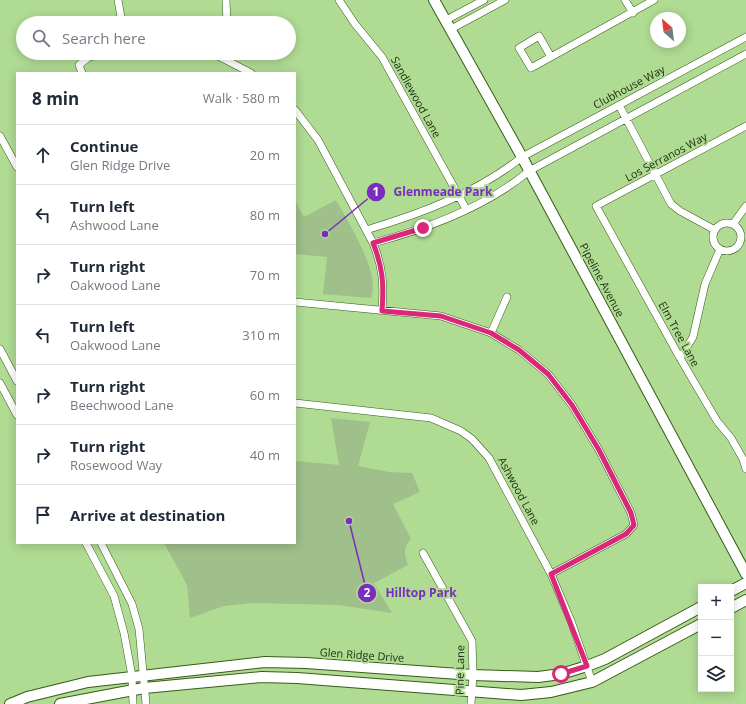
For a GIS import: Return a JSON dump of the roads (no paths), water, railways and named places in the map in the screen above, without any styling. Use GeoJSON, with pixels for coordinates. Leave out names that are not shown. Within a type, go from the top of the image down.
{"type":"FeatureCollection","features":[{"type":"Feature","properties":{"kind":"street"},"geometry":{"type":"LineString","coordinates":[[118,0],[121,16]]}},
{"type":"Feature","properties":{"kind":"street"},"geometry":{"type":"LineString","coordinates":[[226,0],[227,16]]}},
{"type":"Feature","properties":{"kind":"street","name":"Sandlewood Lane"},"geometry":{"type":"LineString","coordinates":[[339,0],[355,24],[382,57],[466,209]]}},
{"type":"Feature","properties":{"kind":"street","name":"Pipeline Avenue"},"geometry":{"type":"LineString","coordinates":[[434,0],[522,157],[746,574]]}},
{"type":"Feature","properties":{"kind":"street"},"geometry":{"type":"LineString","coordinates":[[448,25],[474,5],[484,0]]}},
{"type":"Feature","properties":{"kind":"street"},"geometry":{"type":"LineString","coordinates":[[448,25],[480,13],[505,0]]}},
{"type":"Feature","properties":{"kind":"street"},"geometry":{"type":"LineString","coordinates":[[625,0],[632,13]]}},
{"type":"Feature","properties":{"kind":"street"},"geometry":{"type":"LineString","coordinates":[[552,57],[539,36],[519,48],[531,68],[552,57],[632,13],[654,0]]}},
{"type":"Feature","properties":{"kind":"street"},"geometry":{"type":"LineString","coordinates":[[474,5],[480,13]]}},
{"type":"Feature","properties":{"kind":"street","name":"Clubhouse Way"},"geometry":{"type":"LineString","coordinates":[[366,230],[416,214],[458,196],[509,168],[522,157],[746,37]]}},
{"type":"Feature","properties":{"kind":"street"},"geometry":{"type":"LineString","coordinates":[[373,243],[423,228],[466,209],[516,182],[529,171],[746,54]]}},
{"type":"Feature","properties":{"kind":"street"},"geometry":{"type":"LineString","coordinates":[[82,72],[80,65],[86,60]]}},
{"type":"Feature","properties":{"kind":"street"},"geometry":{"type":"LineString","coordinates":[[229,60],[249,72]]}},
{"type":"Feature","properties":{"kind":"street"},"geometry":{"type":"LineString","coordinates":[[619,105],[671,204],[680,211],[715,230]]}},
{"type":"Feature","properties":{"kind":"street"},"geometry":{"type":"LineString","coordinates":[[296,111],[318,140],[373,243],[378,256],[384,284],[382,311]]}},
{"type":"Feature","properties":{"kind":"street","name":"Los Serranos Way"},"geometry":{"type":"LineString","coordinates":[[596,206],[746,126]]}},
{"type":"Feature","properties":{"kind":"street"},"geometry":{"type":"LineString","coordinates":[[0,136],[16,165]]}},
{"type":"Feature","properties":{"kind":"street","name":"Elm Tree Lane"},"geometry":{"type":"LineString","coordinates":[[596,206],[680,358],[717,421],[731,438],[743,459],[746,469]]}},
{"type":"Feature","properties":{"kind":"street"},"geometry":{"type":"LineString","coordinates":[[733,224],[746,206]]}},
{"type":"Feature","properties":{"kind":"street"},"geometry":{"type":"LineString","coordinates":[[724,223],[733,224],[740,232],[739,244],[731,250],[720,249],[714,241],[715,230],[724,223]]}},
{"type":"Feature","properties":{"kind":"street"},"geometry":{"type":"LineString","coordinates":[[739,244],[746,248]]}},
{"type":"Feature","properties":{"kind":"street"},"geometry":{"type":"LineString","coordinates":[[680,358],[694,337],[705,284],[720,249]]}},
{"type":"Feature","properties":{"kind":"street"},"geometry":{"type":"LineString","coordinates":[[491,333],[507,297]]}},
{"type":"Feature","properties":{"kind":"street"},"geometry":{"type":"LineString","coordinates":[[296,302],[441,316],[491,333],[519,350],[548,374],[572,405],[599,450],[631,513],[634,525],[626,534],[551,574]]}},
{"type":"Feature","properties":{"kind":"street"},"geometry":{"type":"LineString","coordinates":[[0,349],[16,379]]}},
{"type":"Feature","properties":{"kind":"street"},"geometry":{"type":"LineString","coordinates":[[0,383],[16,413]]}},
{"type":"Feature","properties":{"kind":"street","name":"Ashwood Lane"},"geometry":{"type":"LineString","coordinates":[[296,403],[430,418],[461,431],[472,439],[489,458],[551,574],[592,682]]}},
{"type":"Feature","properties":{"kind":"street"},"geometry":{"type":"LineString","coordinates":[[87,544],[114,596],[124,633],[132,676],[131,691],[133,704]]}},
{"type":"Feature","properties":{"kind":"street"},"geometry":{"type":"LineString","coordinates":[[102,544],[132,604],[139,629],[146,704]]}},
{"type":"Feature","properties":{"kind":"street","name":"Pine Lane"},"geometry":{"type":"LineString","coordinates":[[423,553],[472,642],[474,675],[471,690],[471,704]]}},
{"type":"Feature","properties":{"kind":"street"},"geometry":{"type":"LineString","coordinates":[[734,589],[746,583]]}},
{"type":"Feature","properties":{"kind":"street"},"geometry":{"type":"LineString","coordinates":[[734,606],[746,600]]}},
{"type":"Feature","properties":{"kind":"street","name":"Glen Ridge Drive"},"geometry":{"type":"LineString","coordinates":[[10,704],[27,697],[58,688],[143,674],[265,662],[306,663],[474,675],[538,677],[561,674],[605,659],[698,609]]}},
{"type":"Feature","properties":{"kind":"street"},"geometry":{"type":"LineString","coordinates":[[60,704],[144,688],[262,677],[471,690],[521,695],[552,692],[592,682],[698,626]]}},
{"type":"Feature","properties":{"kind":"place","name":"Glenmeade Park"},"geometry":{"type":"Point","coordinates":[325,234]}},
{"type":"Feature","properties":{"kind":"place","name":"Hilltop Park"},"geometry":{"type":"Point","coordinates":[349,521]}}]}
